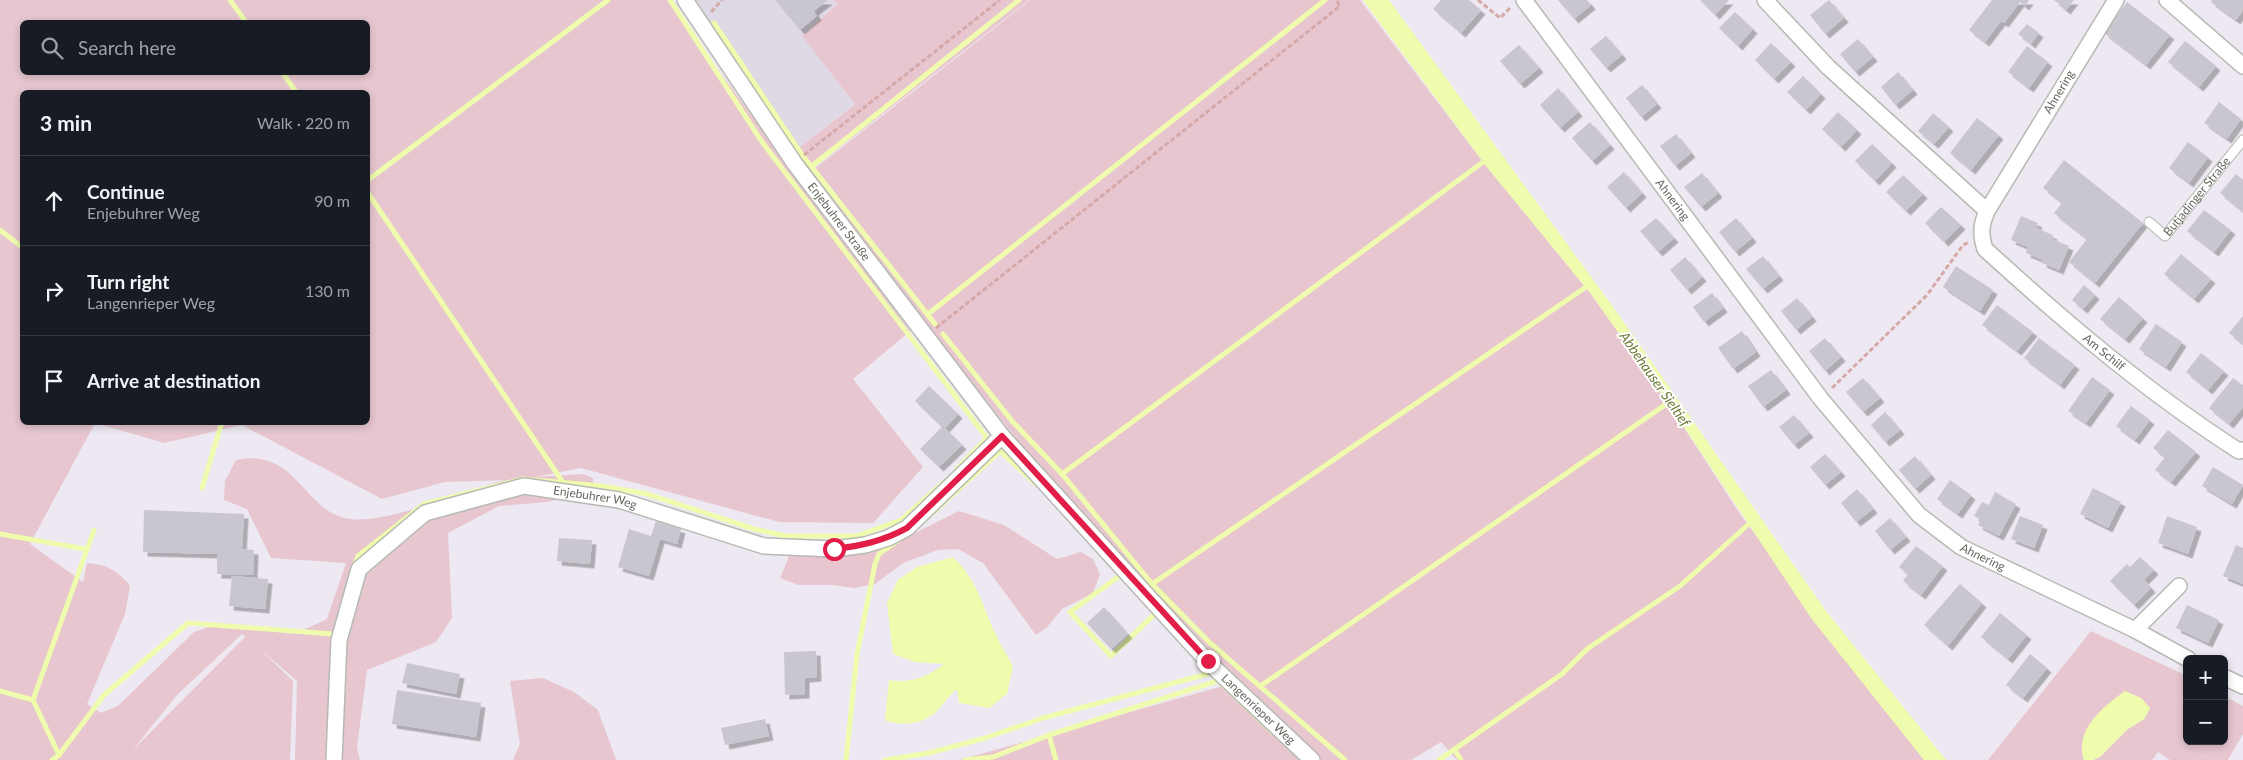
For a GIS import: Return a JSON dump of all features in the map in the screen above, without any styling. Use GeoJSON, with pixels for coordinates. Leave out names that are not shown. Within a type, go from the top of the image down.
{"type":"FeatureCollection","features":[{"type":"Feature","properties":{"kind":"street","name":"Enjebuhrer Straße"},"geometry":{"type":"LineString","coordinates":[[685,0],[795,164],[924,336],[1002,436]]}},
{"type":"Feature","properties":{"kind":"street"},"geometry":{"type":"LineString","coordinates":[[1765,0],[1828,67],[1987,211]]}},
{"type":"Feature","properties":{"kind":"street","name":"Ahnering"},"geometry":{"type":"LineString","coordinates":[[1980,236],[1981,224],[1987,211],[2116,0]]}},
{"type":"Feature","properties":{"kind":"street"},"geometry":{"type":"LineString","coordinates":[[2167,0],[2243,66]]}},
{"type":"Feature","properties":{"kind":"street","name":"Ahnering"},"geometry":{"type":"LineString","coordinates":[[1518,3],[1822,398],[1919,515],[1961,547],[2135,630],[2183,656]]}},
{"type":"Feature","properties":{"kind":"street","name":"Am Schilf"},"geometry":{"type":"LineString","coordinates":[[1980,236],[1985,249],[2064,321],[2193,422],[2239,452],[2243,450]]}},
{"type":"Feature","properties":{"kind":"street","name":"Enjebuhrer Weg"},"geometry":{"type":"LineString","coordinates":[[334,760],[339,640],[359,569],[425,513],[524,486],[618,500],[764,546],[834,549],[865,545],[888,538],[907,528],[1002,436]]}},
{"type":"Feature","properties":{"kind":"street","name":"Langenrieper Weg"},"geometry":{"type":"LineString","coordinates":[[1002,436],[1208,661],[1312,760]]}},
{"type":"Feature","properties":{"kind":"street"},"geometry":{"type":"LineString","coordinates":[[2135,630],[2179,586]]}},
{"type":"Feature","properties":{"kind":"street"},"geometry":{"type":"LineString","coordinates":[[2228,679],[2243,686]]}},
{"type":"Feature","properties":{"kind":"lane","name":"Butjadinger Straße"},"geometry":{"type":"LineString","coordinates":[[2149,222],[2165,236],[2243,140]]}},
{"type":"Feature","properties":{"kind":"path"},"geometry":{"type":"LineString","coordinates":[[808,152],[1000,0]]}},
{"type":"Feature","properties":{"kind":"path"},"geometry":{"type":"LineString","coordinates":[[924,336],[1340,6],[1336,0]]}},
{"type":"Feature","properties":{"kind":"path"},"geometry":{"type":"LineString","coordinates":[[1478,0],[1500,18],[1518,3]]}},
{"type":"Feature","properties":{"kind":"path"},"geometry":{"type":"LineString","coordinates":[[1822,398],[1927,295],[1963,246],[1980,236]]}},
{"type":"Feature","properties":{"kind":"shaded area"},"geometry":{"type":"Polygon","coordinates":[[[0,0],[667,0],[910,331],[853,379],[923,467],[873,523],[779,522],[581,468],[534,477],[584,474],[593,478],[593,486],[589,492],[547,502],[499,506],[448,533],[452,618],[436,642],[367,670],[357,747],[360,760],[295,760],[297,681],[260,649],[293,681],[290,760],[0,760],[0,0]],[[242,634],[176,696],[132,751],[245,637],[242,634]]]}},
{"type":"Feature","properties":{"kind":"shaded area"},"geometry":{"type":"Polygon","coordinates":[[[694,0],[834,0],[837,3],[802,36],[855,103],[792,153],[691,4],[694,0]]]}},
{"type":"Feature","properties":{"kind":"shaded area"},"geometry":{"type":"Polygon","coordinates":[[[834,0],[1029,0],[807,173],[792,153],[855,104],[802,36],[837,4],[834,0]]]}},
{"type":"Feature","properties":{"kind":"shaded area"},"geometry":{"type":"Polygon","coordinates":[[[1030,0],[1360,0],[1486,166],[1591,294],[1664,397],[1740,514],[1924,760],[1457,760],[1441,742],[1411,760],[959,760],[1223,686],[1056,489],[808,174],[1030,0]]]}},
{"type":"Feature","properties":{"kind":"shaded area"},"geometry":{"type":"Polygon","coordinates":[[[103,425],[242,425],[164,443],[103,425]]]}},
{"type":"Feature","properties":{"kind":"shaded area"},"geometry":{"type":"Polygon","coordinates":[[[959,511],[1004,525],[1057,559],[1081,552],[1093,559],[1100,574],[1093,593],[1062,609],[1047,627],[1036,635],[983,563],[958,549],[938,550],[903,563],[875,584],[854,588],[833,585],[798,585],[780,578],[790,554],[813,546],[889,546],[959,511]]]}},
{"type":"Feature","properties":{"kind":"shaded area"},"geometry":{"type":"Polygon","coordinates":[[[2091,631],[2183,674],[2183,745],[2228,745],[2228,698],[2243,706],[2243,734],[2228,760],[2170,760],[2158,752],[2152,760],[2093,760],[2100,757],[2128,729],[2144,719],[2150,709],[2141,698],[2082,753],[2084,760],[1988,760],[2091,631]]]}},
{"type":"Feature","properties":{"kind":"shaded area"},"geometry":{"type":"Polygon","coordinates":[[[543,678],[574,692],[598,710],[616,760],[513,760],[520,744],[510,681],[543,678]]]}},
{"type":"Feature","properties":{"kind":"water","name":"Abbehauser Sieltief"},"geometry":{"type":"Polygon","coordinates":[[[1363,0],[1389,0],[1616,311],[1826,611],[1946,760],[1924,760],[1811,618],[1664,397],[1591,294],[1486,166],[1363,0]]]}},
{"type":"Feature","properties":{"kind":"water"},"geometry":{"type":"Polygon","coordinates":[[[953,557],[969,576],[979,594],[996,635],[1013,666],[1007,694],[989,708],[959,703],[957,689],[935,713],[924,720],[904,724],[885,720],[889,680],[904,681],[925,676],[944,664],[915,662],[893,654],[887,603],[898,580],[917,567],[953,557]]]}},
{"type":"Feature","properties":{"kind":"water"},"geometry":{"type":"Polygon","coordinates":[[[2125,691],[2141,698],[2150,708],[2144,719],[2128,729],[2100,757],[2093,760],[2084,760],[2083,738],[2092,720],[2125,691]]]}},
{"type":"Feature","properties":{"kind":"building"},"geometry":{"type":"Polygon","coordinates":[[[775,0],[828,0],[814,11],[817,16],[800,30],[775,0]]]}},
{"type":"Feature","properties":{"kind":"building"},"geometry":{"type":"Polygon","coordinates":[[[1441,0],[1469,0],[1481,10],[1461,33],[1433,9],[1441,0]]]}},
{"type":"Feature","properties":{"kind":"building"},"geometry":{"type":"Polygon","coordinates":[[[1558,0],[1587,0],[1591,5],[1574,19],[1558,0]]]}},
{"type":"Feature","properties":{"kind":"building"},"geometry":{"type":"Polygon","coordinates":[[[1700,0],[1729,0],[1715,15],[1700,0]]]}},
{"type":"Feature","properties":{"kind":"building"},"geometry":{"type":"Polygon","coordinates":[[[1829,0],[1844,18],[1825,34],[1810,15],[1829,0]]]}},
{"type":"Feature","properties":{"kind":"building"},"geometry":{"type":"Polygon","coordinates":[[[1992,0],[2029,0],[2025,6],[2020,2],[2004,23],[2001,21],[1985,42],[1969,30],[1992,0]]]}},
{"type":"Feature","properties":{"kind":"building"},"geometry":{"type":"Polygon","coordinates":[[[2054,0],[2074,0],[2066,10],[2054,0]]]}},
{"type":"Feature","properties":{"kind":"building"},"geometry":{"type":"Polygon","coordinates":[[[2212,0],[2243,0],[2243,10],[2236,20],[2211,2],[2212,0]]]}},
{"type":"Feature","properties":{"kind":"building"},"geometry":{"type":"Polygon","coordinates":[[[2127,2],[2170,35],[2146,65],[2104,33],[2127,2]]]}},
{"type":"Feature","properties":{"kind":"building"},"geometry":{"type":"Polygon","coordinates":[[[1735,12],[1753,29],[1738,46],[1719,28],[1735,12]]]}},
{"type":"Feature","properties":{"kind":"building"},"geometry":{"type":"Polygon","coordinates":[[[2027,24],[2039,33],[2031,44],[2018,34],[2027,24]]]}},
{"type":"Feature","properties":{"kind":"building"},"geometry":{"type":"Polygon","coordinates":[[[1606,36],[1622,55],[1606,68],[1590,49],[1606,36]]]}},
{"type":"Feature","properties":{"kind":"building"},"geometry":{"type":"Polygon","coordinates":[[[1858,39],[1873,57],[1855,72],[1840,54],[1858,39]]]}},
{"type":"Feature","properties":{"kind":"building"},"geometry":{"type":"Polygon","coordinates":[[[2185,41],[2216,66],[2199,87],[2168,62],[2185,41]]]}},
{"type":"Feature","properties":{"kind":"building"},"geometry":{"type":"Polygon","coordinates":[[[1771,43],[1791,62],[1774,79],[1755,60],[1771,43]]]}},
{"type":"Feature","properties":{"kind":"building"},"geometry":{"type":"Polygon","coordinates":[[[1519,45],[1539,68],[1520,84],[1500,61],[1519,45]]]}},
{"type":"Feature","properties":{"kind":"building"},"geometry":{"type":"Polygon","coordinates":[[[2027,46],[2048,62],[2029,88],[2008,72],[2027,46]]]}},
{"type":"Feature","properties":{"kind":"building"},"geometry":{"type":"Polygon","coordinates":[[[1898,72],[1913,90],[1895,105],[1881,87],[1898,72]]]}},
{"type":"Feature","properties":{"kind":"building"},"geometry":{"type":"Polygon","coordinates":[[[1803,76],[1821,94],[1806,110],[1787,92],[1803,76]]]}},
{"type":"Feature","properties":{"kind":"building"},"geometry":{"type":"Polygon","coordinates":[[[1642,85],[1657,104],[1641,117],[1626,98],[1642,85]]]}},
{"type":"Feature","properties":{"kind":"building"},"geometry":{"type":"Polygon","coordinates":[[[1558,88],[1578,112],[1560,128],[1540,105],[1558,88]]]}},
{"type":"Feature","properties":{"kind":"building"},"geometry":{"type":"Polygon","coordinates":[[[2219,102],[2241,119],[2227,139],[2204,123],[2219,102]]]}},
{"type":"Feature","properties":{"kind":"building"},"geometry":{"type":"Polygon","coordinates":[[[1838,112],[1857,130],[1841,147],[1822,129],[1838,112]]]}},
{"type":"Feature","properties":{"kind":"building"},"geometry":{"type":"Polygon","coordinates":[[[1933,113],[1949,127],[1934,144],[1918,131],[1933,113]]]}},
{"type":"Feature","properties":{"kind":"building"},"geometry":{"type":"Polygon","coordinates":[[[1977,118],[1999,135],[1971,170],[1950,153],[1977,118]]]}},
{"type":"Feature","properties":{"kind":"building"},"geometry":{"type":"Polygon","coordinates":[[[1590,122],[1610,145],[1592,161],[1572,138],[1590,122]]]}},
{"type":"Feature","properties":{"kind":"building"},"geometry":{"type":"Polygon","coordinates":[[[1676,134],[1691,153],[1675,166],[1660,146],[1676,134]]]}},
{"type":"Feature","properties":{"kind":"building"},"geometry":{"type":"Polygon","coordinates":[[[2188,142],[2208,157],[2189,183],[2169,168],[2188,142]]]}},
{"type":"Feature","properties":{"kind":"building"},"geometry":{"type":"Polygon","coordinates":[[[1872,144],[1892,163],[1875,181],[1855,161],[1872,144]]]}},
{"type":"Feature","properties":{"kind":"building"},"geometry":{"type":"Polygon","coordinates":[[[2064,160],[2143,223],[2095,283],[2069,262],[2087,239],[2054,213],[2062,203],[2043,188],[2064,160]]]}},
{"type":"Feature","properties":{"kind":"building"},"geometry":{"type":"Polygon","coordinates":[[[1624,172],[1642,193],[1626,208],[1607,187],[1624,172]]]}},
{"type":"Feature","properties":{"kind":"building"},"geometry":{"type":"Polygon","coordinates":[[[1702,173],[1718,193],[1701,207],[1684,187],[1702,173]]]}},
{"type":"Feature","properties":{"kind":"building"},"geometry":{"type":"Polygon","coordinates":[[[2236,174],[2243,180],[2243,212],[2220,193],[2236,174]]]}},
{"type":"Feature","properties":{"kind":"building"},"geometry":{"type":"Polygon","coordinates":[[[1903,175],[1923,194],[1906,211],[1886,192],[1903,175]]]}},
{"type":"Feature","properties":{"kind":"building"},"geometry":{"type":"Polygon","coordinates":[[[1941,207],[1961,225],[1944,242],[1925,223],[1941,207]]]}},
{"type":"Feature","properties":{"kind":"building"},"geometry":{"type":"Polygon","coordinates":[[[2204,210],[2231,230],[2214,252],[2187,231],[2204,210]]]}},
{"type":"Feature","properties":{"kind":"building"},"geometry":{"type":"Polygon","coordinates":[[[2021,216],[2038,223],[2036,228],[2053,235],[2052,239],[2069,246],[2059,270],[2042,263],[2043,260],[2026,253],[2028,247],[2011,240],[2021,216]]]}},
{"type":"Feature","properties":{"kind":"building"},"geometry":{"type":"Polygon","coordinates":[[[1656,218],[1674,238],[1658,252],[1640,231],[1656,218]]]}},
{"type":"Feature","properties":{"kind":"building"},"geometry":{"type":"Polygon","coordinates":[[[1736,218],[1752,238],[1735,252],[1719,232],[1736,218]]]}},
{"type":"Feature","properties":{"kind":"building"},"geometry":{"type":"Polygon","coordinates":[[[2181,254],[2211,279],[2194,299],[2164,274],[2181,254]]]}},
{"type":"Feature","properties":{"kind":"building"},"geometry":{"type":"Polygon","coordinates":[[[1763,256],[1779,276],[1763,289],[1746,269],[1763,256]]]}},
{"type":"Feature","properties":{"kind":"building"},"geometry":{"type":"Polygon","coordinates":[[[1685,257],[1702,277],[1687,290],[1670,270],[1685,257]]]}},
{"type":"Feature","properties":{"kind":"building"},"geometry":{"type":"Polygon","coordinates":[[[1956,266],[1993,290],[1980,311],[1943,287],[1956,266]]]}},
{"type":"Feature","properties":{"kind":"building"},"geometry":{"type":"Polygon","coordinates":[[[2084,285],[2095,295],[2083,309],[2072,300],[2084,285]]]}},
{"type":"Feature","properties":{"kind":"building"},"geometry":{"type":"Polygon","coordinates":[[[1712,293],[1723,308],[1704,322],[1693,307],[1712,293]]]}},
{"type":"Feature","properties":{"kind":"building"},"geometry":{"type":"Polygon","coordinates":[[[2119,297],[2143,318],[2125,339],[2100,319],[2119,297]]]}},
{"type":"Feature","properties":{"kind":"building"},"geometry":{"type":"Polygon","coordinates":[[[1797,298],[1812,317],[1796,330],[1781,311],[1797,298]]]}},
{"type":"Feature","properties":{"kind":"building"},"geometry":{"type":"Polygon","coordinates":[[[1997,305],[2033,332],[2017,351],[1982,325],[1997,305]]]}},
{"type":"Feature","properties":{"kind":"building"},"geometry":{"type":"Polygon","coordinates":[[[2243,316],[2243,344],[2229,333],[2243,316]]]}},
{"type":"Feature","properties":{"kind":"building"},"geometry":{"type":"Polygon","coordinates":[[[2156,324],[2182,342],[2166,367],[2139,349],[2156,324]]]}},
{"type":"Feature","properties":{"kind":"building"},"geometry":{"type":"Polygon","coordinates":[[[1742,331],[1756,352],[1733,369],[1718,348],[1742,331]]]}},
{"type":"Feature","properties":{"kind":"building"},"geometry":{"type":"Polygon","coordinates":[[[1825,338],[1841,357],[1825,371],[1809,351],[1825,338]]]}},
{"type":"Feature","properties":{"kind":"building"},"geometry":{"type":"Polygon","coordinates":[[[2039,338],[2075,365],[2060,385],[2024,358],[2039,338]]]}},
{"type":"Feature","properties":{"kind":"building"},"geometry":{"type":"Polygon","coordinates":[[[2201,353],[2224,371],[2208,390],[2186,372],[2201,353]]]}},
{"type":"Feature","properties":{"kind":"building"},"geometry":{"type":"Polygon","coordinates":[[[1771,370],[1786,390],[1763,407],[1748,386],[1771,370]]]}},
{"type":"Feature","properties":{"kind":"building"},"geometry":{"type":"Polygon","coordinates":[[[2092,377],[2110,390],[2086,423],[2068,411],[2092,377]]]}},
{"type":"Feature","properties":{"kind":"building"},"geometry":{"type":"Polygon","coordinates":[[[1863,378],[1880,398],[1863,412],[1846,392],[1863,378]]]}},
{"type":"Feature","properties":{"kind":"building"},"geometry":{"type":"Polygon","coordinates":[[[2233,378],[2243,385],[2243,407],[2229,424],[2209,408],[2233,378]]]}},
{"type":"Feature","properties":{"kind":"building"},"geometry":{"type":"Polygon","coordinates":[[[929,386],[958,414],[945,428],[962,445],[939,467],[920,449],[942,427],[915,401],[929,386]]]}},
{"type":"Feature","properties":{"kind":"building"},"geometry":{"type":"Polygon","coordinates":[[[2131,406],[2150,420],[2135,440],[2116,426],[2131,406]]]}},
{"type":"Feature","properties":{"kind":"building"},"geometry":{"type":"Polygon","coordinates":[[[1885,412],[1900,430],[1885,442],[1871,425],[1885,412]]]}},
{"type":"Feature","properties":{"kind":"building"},"geometry":{"type":"Polygon","coordinates":[[[1794,415],[1809,433],[1794,445],[1779,427],[1794,415]]]}},
{"type":"Feature","properties":{"kind":"building"},"geometry":{"type":"Polygon","coordinates":[[[2168,430],[2196,452],[2171,482],[2155,470],[2165,457],[2153,448],[2168,430]]]}},
{"type":"Feature","properties":{"kind":"building"},"geometry":{"type":"Polygon","coordinates":[[[1825,454],[1841,472],[1825,485],[1810,467],[1825,454]]]}},
{"type":"Feature","properties":{"kind":"building"},"geometry":{"type":"Polygon","coordinates":[[[1915,456],[1931,475],[1915,489],[1899,470],[1915,456]]]}},
{"type":"Feature","properties":{"kind":"building"},"geometry":{"type":"Polygon","coordinates":[[[2213,467],[2243,485],[2232,504],[2202,486],[2213,467]]]}},
{"type":"Feature","properties":{"kind":"building"},"geometry":{"type":"Polygon","coordinates":[[[1950,480],[1971,495],[1958,514],[1937,499],[1950,480]]]}},
{"type":"Feature","properties":{"kind":"building"},"geometry":{"type":"Polygon","coordinates":[[[2093,488],[2121,502],[2108,528],[2080,514],[2093,488]]]}},
{"type":"Feature","properties":{"kind":"building"},"geometry":{"type":"Polygon","coordinates":[[[1857,489],[1873,509],[1856,522],[1841,503],[1857,489]]]}},
{"type":"Feature","properties":{"kind":"building"},"geometry":{"type":"Polygon","coordinates":[[[1995,492],[2016,504],[1999,536],[1978,525],[1981,520],[1974,516],[1982,502],[1989,505],[1995,492]]]}},
{"type":"Feature","properties":{"kind":"building"},"geometry":{"type":"Polygon","coordinates":[[[144,510],[244,514],[242,549],[254,550],[253,575],[217,574],[217,554],[143,552],[144,510]]]}},
{"type":"Feature","properties":{"kind":"building"},"geometry":{"type":"Polygon","coordinates":[[[2020,516],[2043,525],[2034,548],[2011,539],[2020,516]]]}},
{"type":"Feature","properties":{"kind":"building"},"geometry":{"type":"Polygon","coordinates":[[[2167,516],[2197,527],[2188,554],[2158,543],[2167,516]]]}},
{"type":"Feature","properties":{"kind":"building"},"geometry":{"type":"Polygon","coordinates":[[[1890,518],[1906,537],[1890,550],[1875,531],[1890,518]]]}},
{"type":"Feature","properties":{"kind":"building"},"geometry":{"type":"Polygon","coordinates":[[[656,521],[681,529],[677,544],[660,539],[649,576],[618,567],[629,529],[651,536],[656,521]]]}},
{"type":"Feature","properties":{"kind":"building"},"geometry":{"type":"Polygon","coordinates":[[[559,538],[592,540],[590,564],[557,561],[559,538]]]}},
{"type":"Feature","properties":{"kind":"building"},"geometry":{"type":"Polygon","coordinates":[[[2236,545],[2243,548],[2243,584],[2223,576],[2236,545]]]}},
{"type":"Feature","properties":{"kind":"building"},"geometry":{"type":"Polygon","coordinates":[[[1916,546],[1943,566],[1921,595],[1903,581],[1908,574],[1899,567],[1916,546]]]}},
{"type":"Feature","properties":{"kind":"building"},"geometry":{"type":"Polygon","coordinates":[[[2140,557],[2154,570],[2144,580],[2151,588],[2134,605],[2110,581],[2127,564],[2130,567],[2140,557]]]}},
{"type":"Feature","properties":{"kind":"building"},"geometry":{"type":"Polygon","coordinates":[[[232,576],[268,579],[265,609],[229,606],[232,576]]]}},
{"type":"Feature","properties":{"kind":"building"},"geometry":{"type":"Polygon","coordinates":[[[1960,584],[1982,603],[1948,646],[1924,625],[1960,584]]]}},
{"type":"Feature","properties":{"kind":"building"},"geometry":{"type":"Polygon","coordinates":[[[2187,605],[2219,620],[2208,643],[2176,628],[2187,605]]]}},
{"type":"Feature","properties":{"kind":"building"},"geometry":{"type":"Polygon","coordinates":[[[1104,607],[1128,634],[1111,649],[1087,623],[1104,607]]]}},
{"type":"Feature","properties":{"kind":"building"},"geometry":{"type":"Polygon","coordinates":[[[2000,613],[2027,635],[2008,659],[1981,637],[2000,613]]]}},
{"type":"Feature","properties":{"kind":"building"},"geometry":{"type":"Polygon","coordinates":[[[816,651],[817,677],[805,678],[805,694],[785,695],[784,652],[816,651]]]}},
{"type":"Feature","properties":{"kind":"building"},"geometry":{"type":"Polygon","coordinates":[[[2030,654],[2047,668],[2023,698],[2006,685],[2030,654]]]}},
{"type":"Feature","properties":{"kind":"building"},"geometry":{"type":"Polygon","coordinates":[[[407,663],[460,674],[456,694],[402,683],[407,663]]]}},
{"type":"Feature","properties":{"kind":"building"},"geometry":{"type":"Polygon","coordinates":[[[397,690],[481,703],[476,737],[392,724],[397,690]]]}},
{"type":"Feature","properties":{"kind":"building"},"geometry":{"type":"Polygon","coordinates":[[[765,719],[769,736],[725,745],[721,728],[765,719]]]}},
{"type":"Feature","properties":{"kind":"waterway"},"geometry":{"type":"LineString","coordinates":[[230,0],[245,20]]}},
{"type":"Feature","properties":{"kind":"waterway"},"geometry":{"type":"LineString","coordinates":[[370,178],[608,0]]}},
{"type":"Feature","properties":{"kind":"waterway"},"geometry":{"type":"LineString","coordinates":[[670,0],[762,142],[987,438],[957,469]]}},
{"type":"Feature","properties":{"kind":"waterway"},"geometry":{"type":"LineString","coordinates":[[812,166],[1019,0]]}},
{"type":"Feature","properties":{"kind":"waterway"},"geometry":{"type":"LineString","coordinates":[[928,314],[1325,0]]}},
{"type":"Feature","properties":{"kind":"waterway"},"geometry":{"type":"LineString","coordinates":[[714,23],[800,152],[935,324]]}},
{"type":"Feature","properties":{"kind":"waterway"},"geometry":{"type":"LineString","coordinates":[[284,75],[295,90]]}},
{"type":"Feature","properties":{"kind":"waterway"},"geometry":{"type":"LineString","coordinates":[[1062,474],[1487,159]]}},
{"type":"Feature","properties":{"kind":"waterway"},"geometry":{"type":"LineString","coordinates":[[370,196],[562,481]]}},
{"type":"Feature","properties":{"kind":"waterway"},"geometry":{"type":"LineString","coordinates":[[0,230],[20,245]]}},
{"type":"Feature","properties":{"kind":"waterway"},"geometry":{"type":"LineString","coordinates":[[1152,584],[1589,285]]}},
{"type":"Feature","properties":{"kind":"waterway"},"geometry":{"type":"LineString","coordinates":[[943,334],[1012,421],[1062,474],[1152,584],[1210,643],[1345,760]]}},
{"type":"Feature","properties":{"kind":"waterway","name":"Abbehauser Sieltief"},"geometry":{"type":"LineString","coordinates":[[1262,685],[1672,400]]}},
{"type":"Feature","properties":{"kind":"waterway"},"geometry":{"type":"LineString","coordinates":[[202,488],[221,425]]}},
{"type":"Feature","properties":{"kind":"waterway"},"geometry":{"type":"LineString","coordinates":[[924,521],[1000,451],[1037,485]]}},
{"type":"Feature","properties":{"kind":"waterway"},"geometry":{"type":"LineString","coordinates":[[354,568],[358,556],[424,504],[523,479],[602,486],[647,494],[754,529],[786,536],[857,536],[901,520],[944,482]]}},
{"type":"Feature","properties":{"kind":"waterway"},"geometry":{"type":"LineString","coordinates":[[1439,760],[1562,674],[1587,649],[1680,586],[1752,521]]}},
{"type":"Feature","properties":{"kind":"waterway"},"geometry":{"type":"LineString","coordinates":[[52,760],[59,755],[33,700],[94,530]]}},
{"type":"Feature","properties":{"kind":"waterway"},"geometry":{"type":"LineString","coordinates":[[0,534],[85,549]]}},
{"type":"Feature","properties":{"kind":"waterway"},"geometry":{"type":"LineString","coordinates":[[846,760],[857,654],[875,564],[879,554],[899,540]]}},
{"type":"Feature","properties":{"kind":"waterway"},"geometry":{"type":"LineString","coordinates":[[1121,573],[1070,612],[1111,656],[1156,613],[1159,615]]}},
{"type":"Feature","properties":{"kind":"waterway"},"geometry":{"type":"LineString","coordinates":[[59,755],[104,695],[188,623],[333,634]]}},
{"type":"Feature","properties":{"kind":"waterway"},"geometry":{"type":"LineString","coordinates":[[885,760],[929,753],[985,738],[1043,718],[1211,673]]}},
{"type":"Feature","properties":{"kind":"waterway"},"geometry":{"type":"LineString","coordinates":[[1211,674],[1272,732]]}},
{"type":"Feature","properties":{"kind":"waterway"},"geometry":{"type":"LineString","coordinates":[[965,760],[993,757],[1049,735],[1217,681]]}},
{"type":"Feature","properties":{"kind":"waterway"},"geometry":{"type":"LineString","coordinates":[[0,691],[33,700]]}},
{"type":"Feature","properties":{"kind":"waterway"},"geometry":{"type":"LineString","coordinates":[[1049,735],[1056,760]]}},
{"type":"Feature","properties":{"kind":"waterway"},"geometry":{"type":"LineString","coordinates":[[1454,749],[1461,760]]}},
{"type":"Feature","properties":{"kind":"route"},"geometry":{"type":"LineString","coordinates":[[834,549],[865,545],[888,538],[907,528],[1002,436],[1208,661]]}}]}
